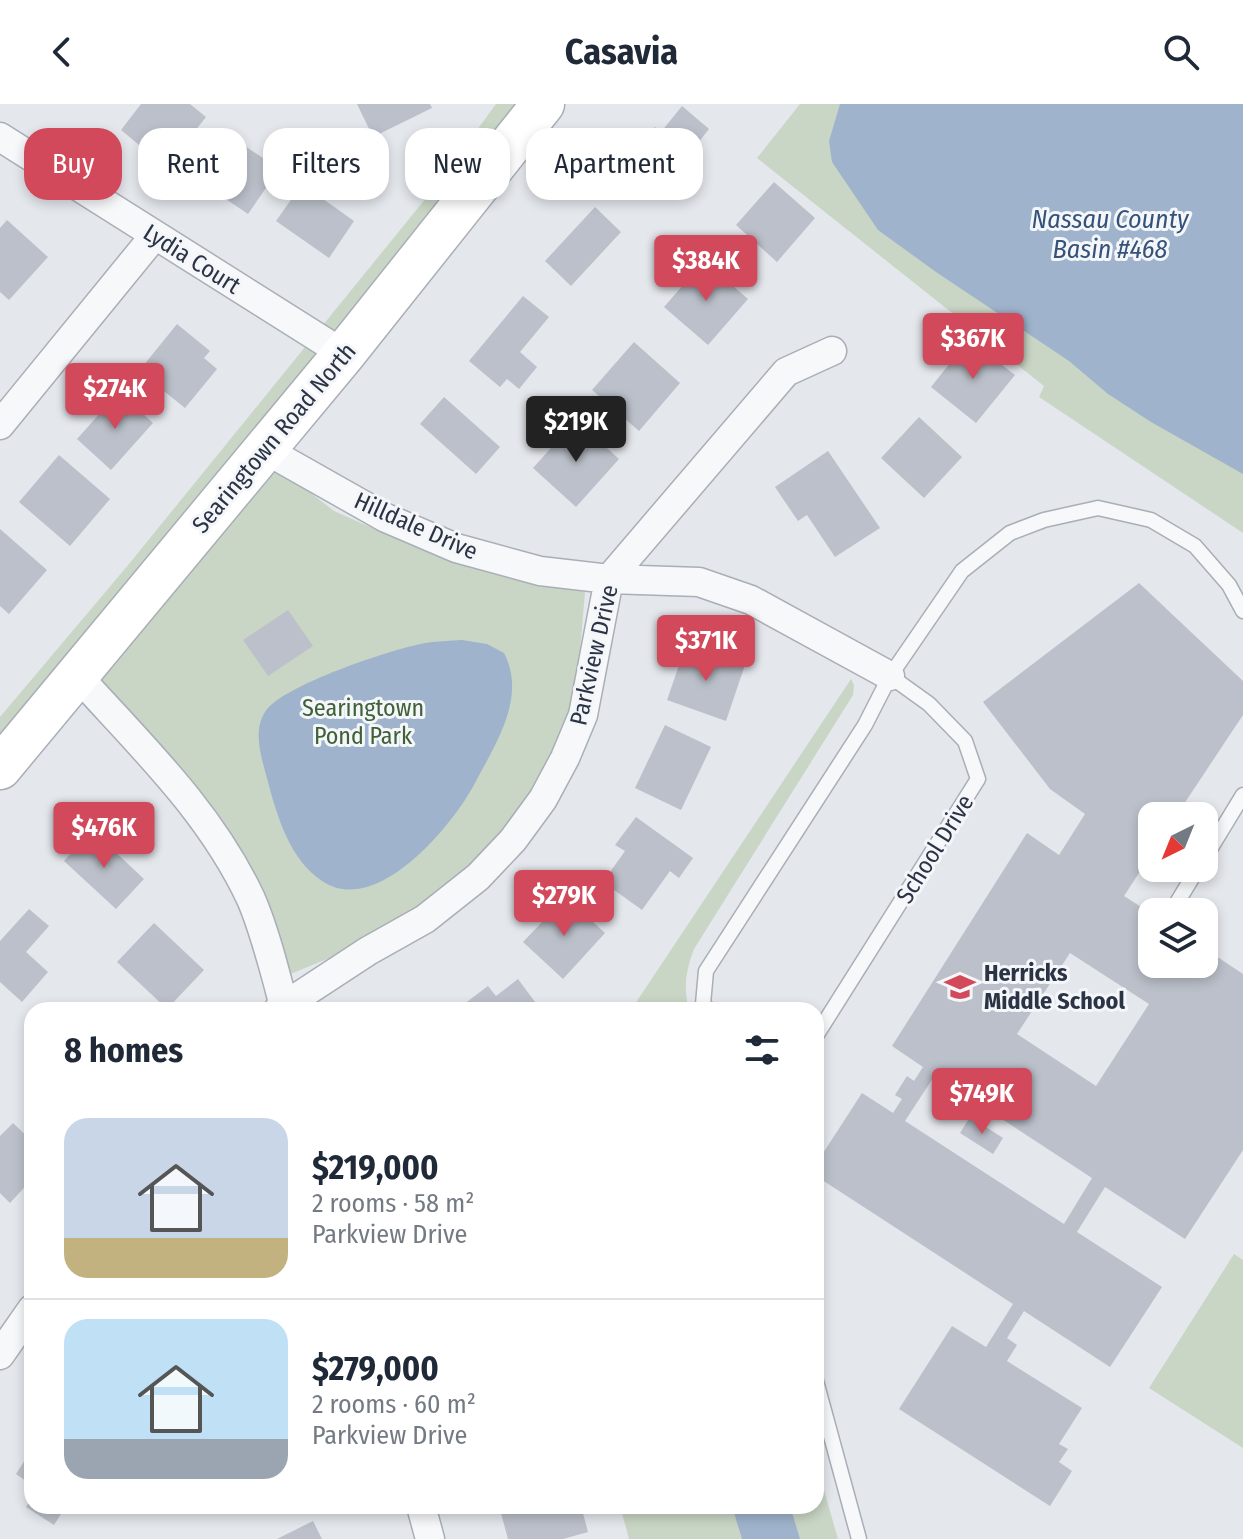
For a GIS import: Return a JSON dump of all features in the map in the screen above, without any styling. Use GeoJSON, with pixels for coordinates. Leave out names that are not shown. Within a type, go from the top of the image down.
{"type":"FeatureCollection","features":[{"type":"Feature","properties":{"kind":"main road","name":"Searingtown Road North"},"geometry":{"type":"LineString","coordinates":[[0,768],[344,354],[543,104]]}},
{"type":"Feature","properties":{"kind":"street","name":"Lydia Court"},"geometry":{"type":"LineString","coordinates":[[0,137],[344,354]]}},
{"type":"Feature","properties":{"kind":"street"},"geometry":{"type":"LineString","coordinates":[[0,425],[155,235]]}},
{"type":"Feature","properties":{"kind":"street","name":"Parkview Drive"},"geometry":{"type":"LineString","coordinates":[[292,1002],[425,919],[478,877],[513,840],[543,799],[583,715],[609,579],[786,372],[832,351]]}},
{"type":"Feature","properties":{"kind":"street","name":"Hilldale Drive"},"geometry":{"type":"LineString","coordinates":[[264,449],[386,518],[456,548],[540,571],[609,579],[699,582],[751,600],[890,676]]}},
{"type":"Feature","properties":{"kind":"street"},"geometry":{"type":"LineString","coordinates":[[76,674],[182,791],[214,832],[251,901],[280,1002]]}},
{"type":"Feature","properties":{"kind":"street"},"geometry":{"type":"LineString","coordinates":[[0,1355],[24,1320]]}},
{"type":"Feature","properties":{"kind":"street"},"geometry":{"type":"LineString","coordinates":[[423,1514],[430,1539]]}},
{"type":"Feature","properties":{"kind":"lane"},"geometry":{"type":"LineString","coordinates":[[705,1002],[706,971],[865,725],[890,676],[962,571],[1010,533],[1044,520],[1098,508],[1151,520],[1195,546],[1229,585],[1243,611]]}},
{"type":"Feature","properties":{"kind":"lane","name":"School Drive"},"geometry":{"type":"LineString","coordinates":[[824,1023],[978,779],[965,741],[929,704],[890,676]]}},
{"type":"Feature","properties":{"kind":"lane"},"geometry":{"type":"LineString","coordinates":[[1218,836],[1243,795]]}},
{"type":"Feature","properties":{"kind":"lane"},"geometry":{"type":"LineString","coordinates":[[824,1410],[859,1539]]}},
{"type":"Feature","properties":{"kind":"green space","name":"Searingtown Pond Park"},"geometry":{"type":"Polygon","coordinates":[[[496,104],[548,104],[510,151],[510,128],[478,128],[496,104]]]}},
{"type":"Feature","properties":{"kind":"green space","name":"Nassau County Basin #468"},"geometry":{"type":"Polygon","coordinates":[[[800,104],[1243,104],[1243,533],[1039,397],[1044,386],[757,158],[800,104]]]}},
{"type":"Feature","properties":{"kind":"green space","name":"Searingtown Pond Park"},"geometry":{"type":"Polygon","coordinates":[[[424,200],[470,200],[262,455],[334,511],[422,550],[585,592],[575,709],[527,807],[477,868],[359,946],[288,975],[267,911],[80,675],[0,773],[0,717],[129,564],[424,200]]]}},
{"type":"Feature","properties":{"kind":"green space"},"geometry":{"type":"Polygon","coordinates":[[[851,679],[853,695],[694,949],[686,979],[688,1002],[636,1002],[851,679]]]}},
{"type":"Feature","properties":{"kind":"green space"},"geometry":{"type":"Polygon","coordinates":[[[1234,1254],[1243,1260],[1243,1448],[1149,1388],[1234,1254]]]}},
{"type":"Feature","properties":{"kind":"green space"},"geometry":{"type":"Polygon","coordinates":[[[824,1490],[838,1539],[629,1539],[622,1514],[824,1514],[824,1490]]]}},
{"type":"Feature","properties":{"kind":"water","name":"Nassau County Basin #468"},"geometry":{"type":"Polygon","coordinates":[[[840,104],[1243,104],[1243,474],[1108,394],[1069,361],[878,230],[832,162],[829,141],[840,104]]]}},
{"type":"Feature","properties":{"kind":"water"},"geometry":{"type":"Polygon","coordinates":[[[462,640],[487,644],[504,653],[512,686],[506,720],[475,783],[450,821],[431,842],[411,862],[389,877],[366,887],[343,889],[322,881],[293,849],[276,809],[259,746],[259,728],[265,712],[293,691],[365,660],[430,642],[462,640]]]}},
{"type":"Feature","properties":{"kind":"water"},"geometry":{"type":"Polygon","coordinates":[[[734,1514],[792,1514],[800,1539],[742,1539],[734,1514]]]}},
{"type":"Feature","properties":{"kind":"building"},"geometry":{"type":"Polygon","coordinates":[[[141,104],[190,104],[206,117],[197,128],[138,128],[138,144],[122,129],[141,104]]]}},
{"type":"Feature","properties":{"kind":"building"},"geometry":{"type":"Polygon","coordinates":[[[357,104],[430,104],[432,108],[389,129],[369,128],[357,104]]]}},
{"type":"Feature","properties":{"kind":"building"},"geometry":{"type":"Polygon","coordinates":[[[682,106],[709,129],[703,137],[703,128],[664,128],[682,106]]]}},
{"type":"Feature","properties":{"kind":"building"},"geometry":{"type":"Polygon","coordinates":[[[247,147],[263,158],[263,192],[248,214],[227,200],[247,200],[247,147]]]}},
{"type":"Feature","properties":{"kind":"building"},"geometry":{"type":"Polygon","coordinates":[[[774,182],[815,218],[777,262],[736,225],[774,182]]]}},
{"type":"Feature","properties":{"kind":"building"},"geometry":{"type":"Polygon","coordinates":[[[291,200],[324,200],[354,221],[329,258],[276,221],[291,200]]]}},
{"type":"Feature","properties":{"kind":"building"},"geometry":{"type":"Polygon","coordinates":[[[595,207],[621,232],[571,286],[545,261],[595,207]]]}},
{"type":"Feature","properties":{"kind":"building"},"geometry":{"type":"Polygon","coordinates":[[[7,220],[48,257],[9,300],[0,292],[0,228],[7,220]]]}},
{"type":"Feature","properties":{"kind":"building"},"geometry":{"type":"Polygon","coordinates":[[[704,261],[748,299],[708,345],[664,307],[704,261]]]}},
{"type":"Feature","properties":{"kind":"building"},"geometry":{"type":"Polygon","coordinates":[[[523,296],[549,317],[520,352],[537,367],[519,389],[507,379],[500,387],[469,361],[523,296]]]}},
{"type":"Feature","properties":{"kind":"building"},"geometry":{"type":"Polygon","coordinates":[[[177,324],[210,351],[204,358],[217,369],[185,408],[139,371],[177,324]]]}},
{"type":"Feature","properties":{"kind":"building"},"geometry":{"type":"Polygon","coordinates":[[[969,339],[1015,375],[976,423],[931,387],[969,339]]]}},
{"type":"Feature","properties":{"kind":"building"},"geometry":{"type":"Polygon","coordinates":[[[634,342],[680,383],[639,431],[592,390],[634,342]]]}},
{"type":"Feature","properties":{"kind":"building"},"geometry":{"type":"Polygon","coordinates":[[[119,392],[153,423],[111,470],[77,439],[119,392]]]}},
{"type":"Feature","properties":{"kind":"building"},"geometry":{"type":"Polygon","coordinates":[[[444,397],[500,447],[476,474],[420,424],[444,397]]]}},
{"type":"Feature","properties":{"kind":"building"},"geometry":{"type":"Polygon","coordinates":[[[919,417],[962,457],[924,498],[881,458],[919,417]]]}},
{"type":"Feature","properties":{"kind":"building"},"geometry":{"type":"Polygon","coordinates":[[[576,420],[619,459],[576,507],[533,468],[576,420]]]}},
{"type":"Feature","properties":{"kind":"building"},"geometry":{"type":"Polygon","coordinates":[[[828,451],[880,528],[835,557],[807,515],[798,521],[775,487],[828,451]]]}},
{"type":"Feature","properties":{"kind":"building"},"geometry":{"type":"Polygon","coordinates":[[[59,455],[110,499],[70,546],[19,502],[59,455]]]}},
{"type":"Feature","properties":{"kind":"building"},"geometry":{"type":"Polygon","coordinates":[[[0,529],[47,570],[9,614],[0,606],[0,529]]]}},
{"type":"Feature","properties":{"kind":"building"},"geometry":{"type":"Polygon","coordinates":[[[1139,583],[1243,681],[1243,715],[1185,802],[1138,802],[1138,874],[1124,896],[1138,905],[1138,978],[1218,978],[1218,957],[1243,974],[1243,1150],[1185,1239],[1105,1187],[1077,1232],[1162,1287],[1110,1367],[1024,1311],[1007,1338],[1017,1345],[1007,1361],[1082,1408],[1059,1444],[1068,1449],[1059,1462],[1072,1471],[1050,1506],[899,1409],[952,1326],[986,1347],[1013,1304],[824,1181],[824,1152],[862,1093],[893,1113],[902,1099],[895,1095],[907,1076],[914,1081],[923,1067],[892,1046],[1027,833],[1059,855],[1085,814],[1050,789],[983,702],[1139,583]],[[1070,953],[1017,1034],[1096,1086],[1149,1004],[1070,953]],[[935,1075],[905,1121],[1064,1224],[1092,1178],[935,1075]]]}},
{"type":"Feature","properties":{"kind":"building"},"geometry":{"type":"Polygon","coordinates":[[[288,610],[313,646],[268,676],[243,640],[288,610]]]}},
{"type":"Feature","properties":{"kind":"building"},"geometry":{"type":"Polygon","coordinates":[[[686,645],[745,665],[726,721],[667,700],[686,645]]]}},
{"type":"Feature","properties":{"kind":"building"},"geometry":{"type":"Polygon","coordinates":[[[665,725],[711,747],[681,810],[635,788],[665,725]]]}},
{"type":"Feature","properties":{"kind":"building"},"geometry":{"type":"Polygon","coordinates":[[[636,817],[693,858],[679,878],[670,871],[642,910],[603,882],[625,851],[615,845],[636,817]]]}},
{"type":"Feature","properties":{"kind":"building"},"geometry":{"type":"Polygon","coordinates":[[[92,830],[144,879],[116,909],[64,861],[92,830]]]}},
{"type":"Feature","properties":{"kind":"building"},"geometry":{"type":"Polygon","coordinates":[[[566,897],[605,933],[563,979],[523,942],[566,897]]]}},
{"type":"Feature","properties":{"kind":"building"},"geometry":{"type":"Polygon","coordinates":[[[29,909],[49,926],[26,952],[48,972],[22,1002],[0,982],[0,941],[29,909]]]}},
{"type":"Feature","properties":{"kind":"building"},"geometry":{"type":"Polygon","coordinates":[[[154,923],[204,970],[174,1002],[160,1002],[117,962],[154,923]]]}},
{"type":"Feature","properties":{"kind":"building"},"geometry":{"type":"Polygon","coordinates":[[[518,979],[535,1002],[467,1002],[488,986],[496,996],[518,979]]]}},
{"type":"Feature","properties":{"kind":"building"},"geometry":{"type":"Polygon","coordinates":[[[970,1117],[1003,1138],[993,1154],[960,1133],[970,1117]]]}},
{"type":"Feature","properties":{"kind":"building"},"geometry":{"type":"Polygon","coordinates":[[[13,1123],[24,1133],[24,1188],[10,1203],[0,1193],[0,1136],[13,1123]]]}},
{"type":"Feature","properties":{"kind":"building"},"geometry":{"type":"Polygon","coordinates":[[[24,1462],[24,1480],[16,1474],[24,1462]]]}},
{"type":"Feature","properties":{"kind":"building"},"geometry":{"type":"Polygon","coordinates":[[[37,1514],[61,1514],[54,1525],[37,1514]]]}},
{"type":"Feature","properties":{"kind":"building"},"geometry":{"type":"Polygon","coordinates":[[[501,1514],[583,1514],[588,1532],[563,1539],[508,1539],[501,1514]]]}},
{"type":"Feature","properties":{"kind":"building"},"geometry":{"type":"Polygon","coordinates":[[[313,1521],[322,1539],[277,1539],[313,1521]]]}},
{"type":"Feature","properties":{"kind":"place","name":"Herricks Middle School"},"geometry":{"type":"Point","coordinates":[960,987]}}]}
